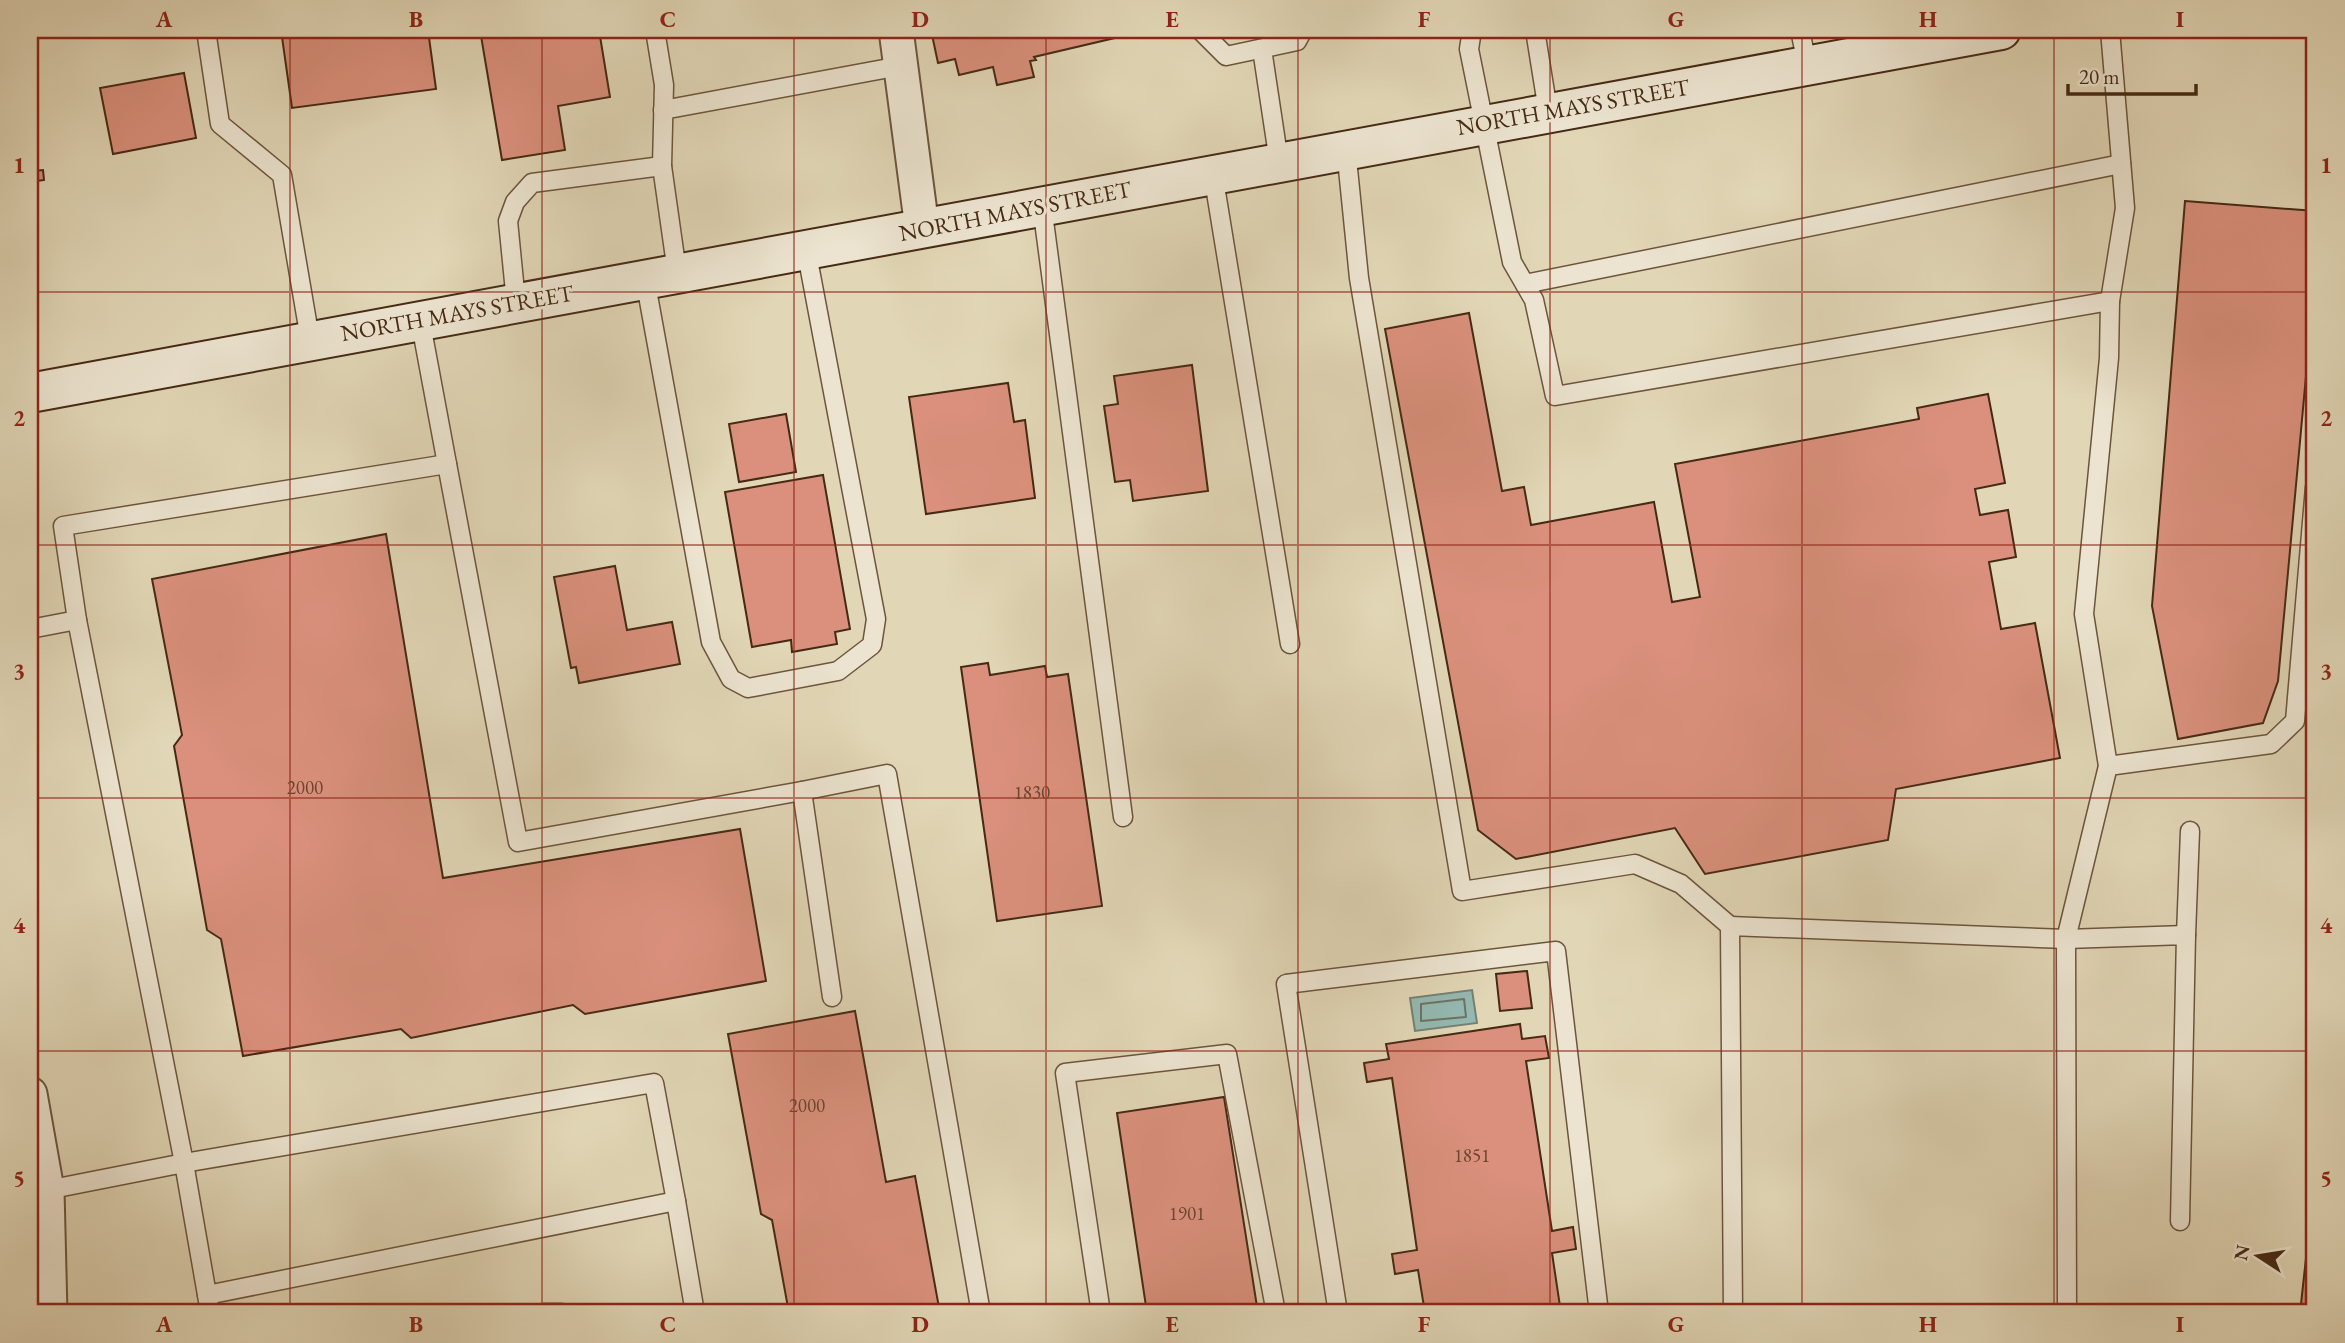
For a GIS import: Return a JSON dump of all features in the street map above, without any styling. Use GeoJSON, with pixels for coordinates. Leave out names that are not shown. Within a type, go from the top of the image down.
{"type":"FeatureCollection","features":[{"type":"Feature","properties":{"kind":"main road","name":"NORTH MAYS STREET"},"geometry":{"type":"LineString","coordinates":[[30,393],[1548,111],[1804,47],[1982,31]]}},
{"type":"Feature","properties":{"kind":"street"},"geometry":{"type":"LineString","coordinates":[[896,30],[922,228]]}},
{"type":"Feature","properties":{"kind":"street"},"geometry":{"type":"LineString","coordinates":[[30,1094],[47,1190],[50,1313]]}},
{"type":"Feature","properties":{"kind":"lane"},"geometry":{"type":"LineString","coordinates":[[206,30],[220,124],[282,174],[310,339]]}},
{"type":"Feature","properties":{"kind":"lane"},"geometry":{"type":"LineString","coordinates":[[655,30],[664,85],[661,275],[712,642],[731,679],[748,688],[838,671],[872,645],[876,619],[806,249]]}},
{"type":"Feature","properties":{"kind":"lane"},"geometry":{"type":"LineString","coordinates":[[1200,30],[1226,56],[1297,41],[1303,30]]}},
{"type":"Feature","properties":{"kind":"lane"},"geometry":{"type":"LineString","coordinates":[[1472,30],[1469,49],[1512,262],[1534,300],[1555,396],[2110,301]]}},
{"type":"Feature","properties":{"kind":"lane"},"geometry":{"type":"LineString","coordinates":[[1535,30],[1548,111]]}},
{"type":"Feature","properties":{"kind":"lane"},"geometry":{"type":"LineString","coordinates":[[2067,1313],[2066,939],[2108,766],[2084,614],[2109,358],[2110,301],[2124,208],[2110,30]]}},
{"type":"Feature","properties":{"kind":"lane"},"geometry":{"type":"LineString","coordinates":[[1262,49],[1279,162]]}},
{"type":"Feature","properties":{"kind":"lane"},"geometry":{"type":"LineString","coordinates":[[663,110],[900,65]]}},
{"type":"Feature","properties":{"kind":"lane"},"geometry":{"type":"LineString","coordinates":[[1346,149],[1359,278],[1462,891],[1634,864],[1681,884],[1730,926],[2066,939],[2186,935]]}},
{"type":"Feature","properties":{"kind":"lane"},"geometry":{"type":"LineString","coordinates":[[1525,284],[2121,164]]}},
{"type":"Feature","properties":{"kind":"lane"},"geometry":{"type":"LineString","coordinates":[[516,302],[508,221],[515,202],[532,183],[662,166]]}},
{"type":"Feature","properties":{"kind":"lane"},"geometry":{"type":"LineString","coordinates":[[1213,174],[1290,644]]}},
{"type":"Feature","properties":{"kind":"lane"},"geometry":{"type":"LineString","coordinates":[[1042,206],[1123,817]]}},
{"type":"Feature","properties":{"kind":"lane"},"geometry":{"type":"LineString","coordinates":[[420,319],[518,842],[887,774],[981,1313]]}},
{"type":"Feature","properties":{"kind":"lane"},"geometry":{"type":"LineString","coordinates":[[210,1313],[184,1163],[77,620],[63,526],[447,464]]}},
{"type":"Feature","properties":{"kind":"lane"},"geometry":{"type":"LineString","coordinates":[[2108,766],[2271,744],[2295,721],[2315,487]]}},
{"type":"Feature","properties":{"kind":"lane"},"geometry":{"type":"LineString","coordinates":[[30,629],[77,620]]}},
{"type":"Feature","properties":{"kind":"lane"},"geometry":{"type":"LineString","coordinates":[[802,791],[832,997]]}},
{"type":"Feature","properties":{"kind":"lane"},"geometry":{"type":"LineString","coordinates":[[2180,1221],[2190,831]]}},
{"type":"Feature","properties":{"kind":"lane"},"geometry":{"type":"LineString","coordinates":[[1730,926],[1733,1313]]}},
{"type":"Feature","properties":{"kind":"lane"},"geometry":{"type":"LineString","coordinates":[[1338,1313],[1286,984],[1556,951],[1599,1313]]}},
{"type":"Feature","properties":{"kind":"lane"},"geometry":{"type":"LineString","coordinates":[[1101,1313],[1065,1073],[1227,1054],[1276,1313]]}},
{"type":"Feature","properties":{"kind":"lane"},"geometry":{"type":"LineString","coordinates":[[47,1190],[184,1163],[654,1083],[695,1313]]}},
{"type":"Feature","properties":{"kind":"lane"},"geometry":{"type":"LineString","coordinates":[[207,1294],[676,1201]]}},
{"type":"Feature","properties":{"kind":"lane"},"geometry":{"type":"LineString","coordinates":[[544,1313],[562,1313]]}},
{"type":"Feature","properties":{"kind":"water"},"geometry":{"type":"Polygon","coordinates":[[[1472,990],[1477,1023],[1415,1031],[1410,998],[1472,990]]]}},
{"type":"Feature","properties":{"kind":"building"},"geometry":{"type":"Polygon","coordinates":[[[281,30],[428,30],[436,89],[292,108],[281,30]]]}},
{"type":"Feature","properties":{"kind":"building"},"geometry":{"type":"Polygon","coordinates":[[[480,30],[599,30],[610,97],[558,106],[565,150],[502,160],[480,30]]]}},
{"type":"Feature","properties":{"kind":"building"},"geometry":{"type":"Polygon","coordinates":[[[931,30],[1149,30],[1034,57],[1036,60],[1030,61],[1034,77],[997,85],[993,67],[959,75],[955,59],[938,63],[931,30]]]}},
{"type":"Feature","properties":{"kind":"building"},"geometry":{"type":"Polygon","coordinates":[[[184,73],[196,138],[113,154],[100,88],[184,73]]]}},
{"type":"Feature","properties":{"kind":"building"},"geometry":{"type":"Polygon","coordinates":[[[30,152],[33,171],[43,170],[44,180],[30,182],[30,152]]]}},
{"type":"Feature","properties":{"kind":"building"},"geometry":{"type":"Polygon","coordinates":[[[2185,201],[2315,211],[2315,278],[2278,681],[2263,723],[2178,739],[2152,606],[2185,201]]]}},
{"type":"Feature","properties":{"kind":"building"},"geometry":{"type":"Polygon","coordinates":[[[1469,313],[1502,491],[1524,487],[1531,525],[1654,502],[1672,602],[1700,597],[1675,464],[1919,419],[1917,408],[1988,394],[2005,483],[1975,489],[1980,515],[2008,510],[2016,557],[1989,562],[2001,629],[2035,623],[2060,758],[1896,789],[1888,840],[1705,874],[1675,828],[1516,859],[1478,830],[1385,329],[1469,313]]]}},
{"type":"Feature","properties":{"kind":"building"},"geometry":{"type":"Polygon","coordinates":[[[1192,365],[1208,491],[1133,501],[1130,480],[1115,482],[1104,406],[1118,404],[1114,376],[1192,365]]]}},
{"type":"Feature","properties":{"kind":"building"},"geometry":{"type":"Polygon","coordinates":[[[1008,383],[1014,422],[1025,420],[1035,498],[926,514],[909,397],[1008,383]]]}},
{"type":"Feature","properties":{"kind":"building"},"geometry":{"type":"Polygon","coordinates":[[[786,414],[796,472],[739,482],[729,424],[786,414]]]}},
{"type":"Feature","properties":{"kind":"building"},"geometry":{"type":"Polygon","coordinates":[[[823,475],[850,629],[835,632],[837,644],[792,652],[791,640],[752,647],[725,492],[823,475]]]}},
{"type":"Feature","properties":{"kind":"building"},"geometry":{"type":"Polygon","coordinates":[[[386,534],[443,878],[740,829],[766,981],[585,1014],[573,1005],[411,1038],[401,1029],[243,1056],[221,939],[207,930],[174,746],[182,735],[152,579],[386,534]]]}},
{"type":"Feature","properties":{"kind":"building"},"geometry":{"type":"Polygon","coordinates":[[[615,566],[627,630],[672,622],[680,664],[579,683],[576,667],[571,668],[554,577],[615,566]]]}},
{"type":"Feature","properties":{"kind":"building"},"geometry":{"type":"Polygon","coordinates":[[[988,663],[990,675],[1045,666],[1047,677],[1068,674],[1102,906],[997,921],[961,667],[988,663]]]}},
{"type":"Feature","properties":{"kind":"building"},"geometry":{"type":"Polygon","coordinates":[[[1527,971],[1532,1008],[1500,1011],[1496,974],[1527,971]]]}},
{"type":"Feature","properties":{"kind":"building"},"geometry":{"type":"Polygon","coordinates":[[[855,1011],[886,1182],[915,1176],[940,1313],[789,1313],[772,1220],[761,1214],[728,1034],[855,1011]]]}},
{"type":"Feature","properties":{"kind":"building"},"geometry":{"type":"Polygon","coordinates":[[[1520,1024],[1522,1039],[1545,1036],[1549,1058],[1526,1061],[1552,1231],[1573,1227],[1576,1249],[1552,1253],[1561,1313],[1425,1313],[1418,1270],[1395,1274],[1392,1254],[1417,1250],[1392,1078],[1367,1082],[1364,1063],[1389,1059],[1386,1044],[1520,1024]]]}},
{"type":"Feature","properties":{"kind":"building"},"geometry":{"type":"Polygon","coordinates":[[[1224,1097],[1258,1313],[1147,1313],[1117,1113],[1224,1097]]]}},
{"type":"Feature","properties":{"kind":"building"},"geometry":{"type":"Polygon","coordinates":[[[2307,1249],[2315,1250],[2315,1313],[2300,1313],[2307,1249]]]}}]}
